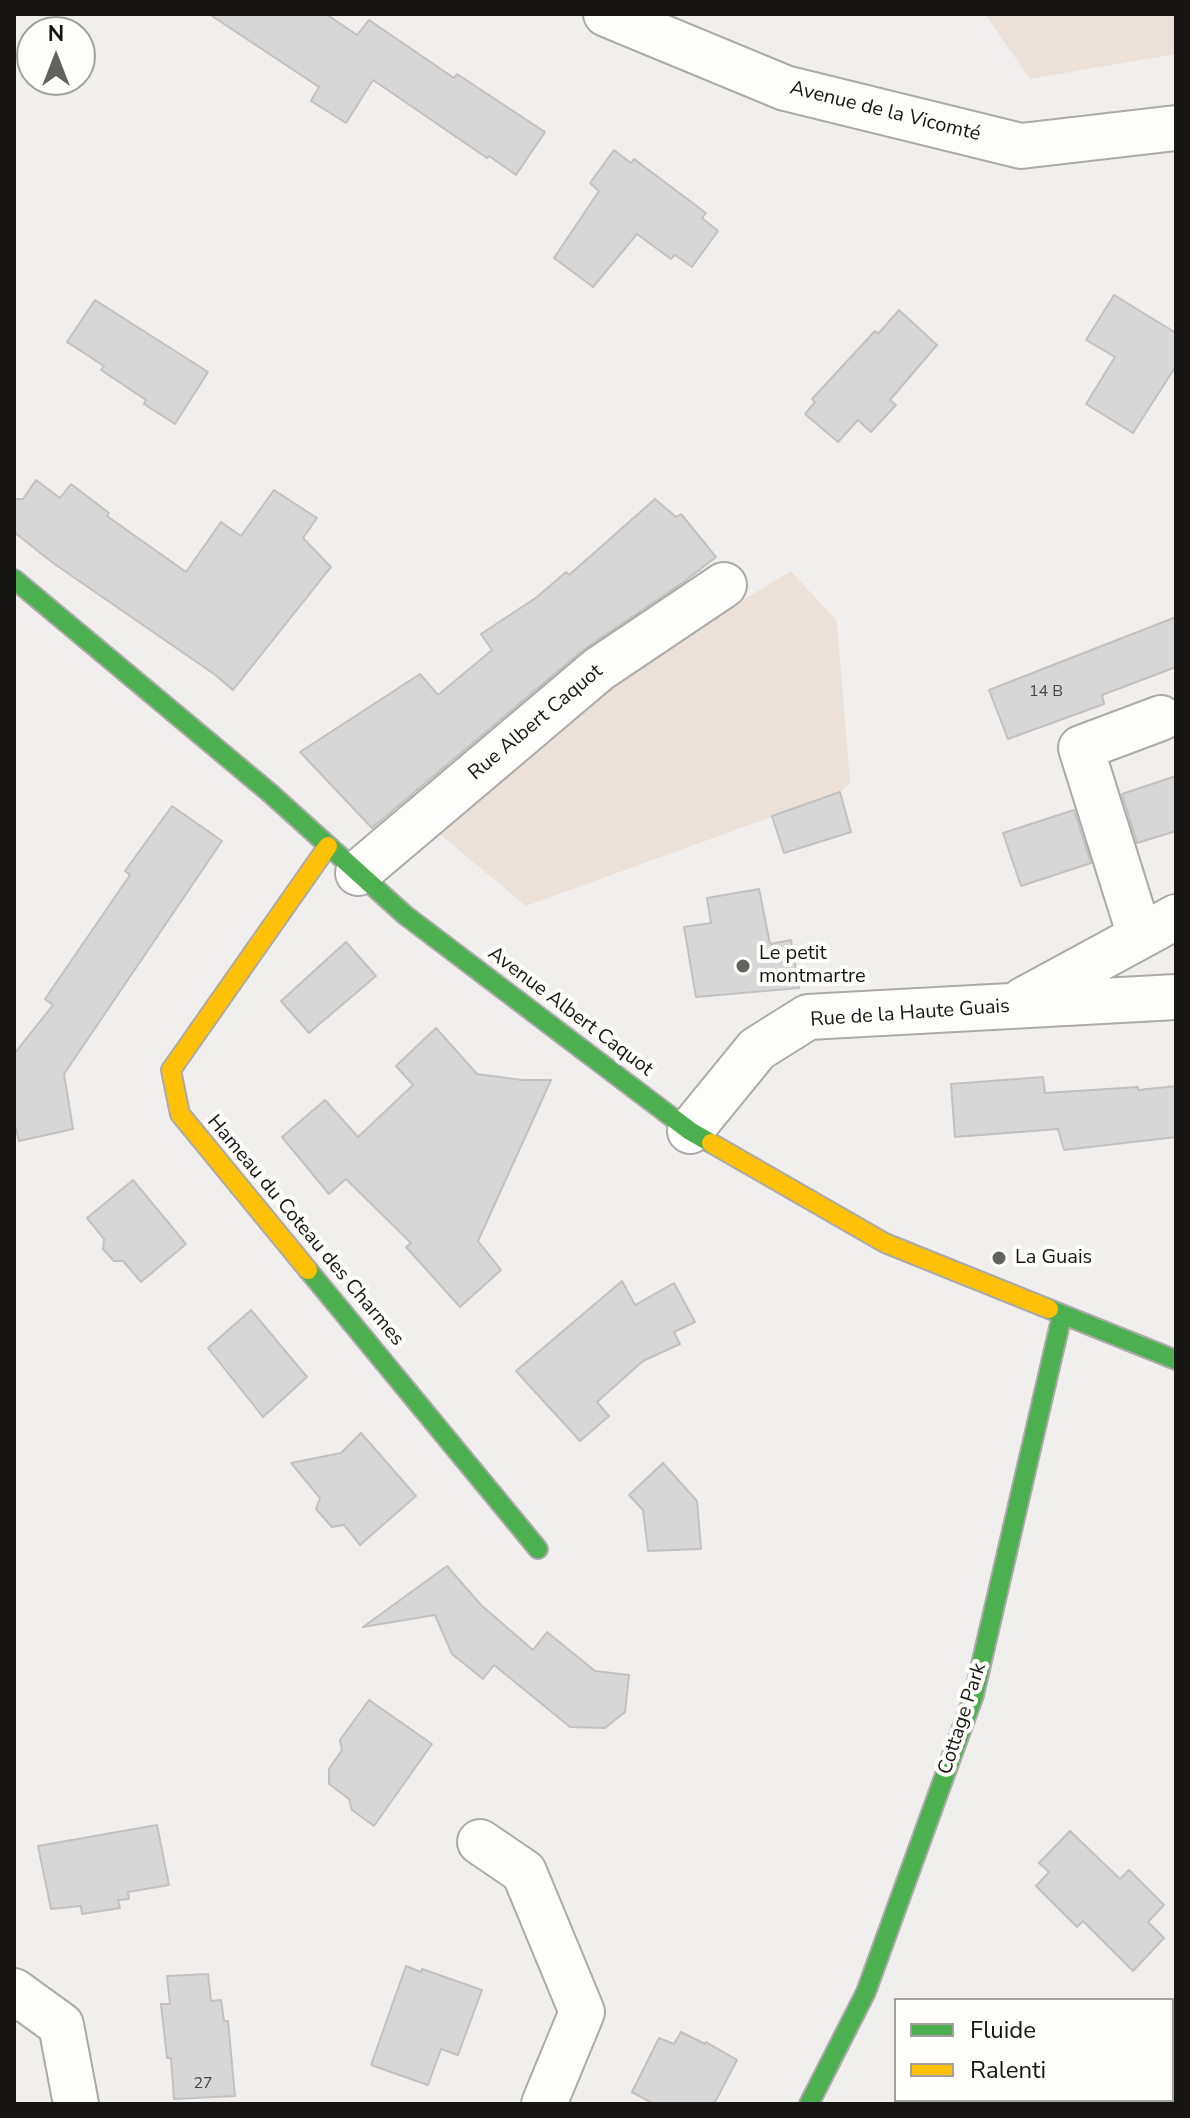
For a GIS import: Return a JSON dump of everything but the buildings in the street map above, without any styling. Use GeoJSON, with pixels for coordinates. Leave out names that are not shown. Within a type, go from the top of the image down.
{"type":"FeatureCollection","features":[{"type":"Feature","properties":{"kind":"street","name":"Avenue de la Vicomté"},"geometry":{"type":"LineString","coordinates":[[606,14],[785,88],[1021,146],[1176,128]]}},
{"type":"Feature","properties":{"kind":"street","name":"Avenue Albert Caquot"},"geometry":{"type":"LineString","coordinates":[[14,579],[270,793],[405,915],[690,1131],[885,1243],[1176,1360]]}},
{"type":"Feature","properties":{"kind":"street","name":"Rue Albert Caquot"},"geometry":{"type":"LineString","coordinates":[[343,860],[599,669],[724,585]]}},
{"type":"Feature","properties":{"kind":"street"},"geometry":{"type":"LineString","coordinates":[[1012,1006],[1158,927],[1081,748],[1161,718]]}},
{"type":"Feature","properties":{"kind":"street","name":"Hameau du Coteau des Charmes"},"geometry":{"type":"LineString","coordinates":[[343,860],[171,1070],[180,1114],[538,1549]]}},
{"type":"Feature","properties":{"kind":"street","name":"Rue de la Haute Guais"},"geometry":{"type":"LineString","coordinates":[[690,1131],[757,1049],[808,1017],[1176,997]]}},
{"type":"Feature","properties":{"kind":"street","name":"Cottage Park"},"geometry":{"type":"LineString","coordinates":[[809,2104],[866,1992],[974,1695],[1062,1315]]}},
{"type":"Feature","properties":{"kind":"street"},"geometry":{"type":"LineString","coordinates":[[480,1842],[524,1872],[582,2012],[544,2104]]}},
{"type":"Feature","properties":{"kind":"street"},"geometry":{"type":"LineString","coordinates":[[14,1991],[61,2025],[76,2104]]}},
{"type":"Feature","properties":{"kind":"shaded area"},"geometry":{"type":"Polygon","coordinates":[[[985,14],[1176,14],[1176,54],[1030,79],[985,14]]]}},
{"type":"Feature","properties":{"kind":"shaded area"},"geometry":{"type":"Polygon","coordinates":[[[791,571],[837,621],[850,783],[840,792],[526,906],[431,827],[620,674],[791,571]]]}},
{"type":"Feature","properties":{"kind":"traffic: fast"},"geometry":{"type":"LineString","coordinates":[[14,579],[270,793],[405,915],[690,1131],[711,1143]]}},
{"type":"Feature","properties":{"kind":"traffic: fast"},"geometry":{"type":"LineString","coordinates":[[308,1270],[538,1549]]}},
{"type":"Feature","properties":{"kind":"traffic: fast"},"geometry":{"type":"LineString","coordinates":[[1049,1309],[1176,1360]]}},
{"type":"Feature","properties":{"kind":"traffic: fast"},"geometry":{"type":"LineString","coordinates":[[809,2104],[866,1992],[974,1695],[1062,1315]]}},
{"type":"Feature","properties":{"kind":"traffic: slow"},"geometry":{"type":"LineString","coordinates":[[308,1270],[180,1114],[171,1070],[328,846]]}},
{"type":"Feature","properties":{"kind":"traffic: slow"},"geometry":{"type":"LineString","coordinates":[[711,1143],[885,1243],[1049,1309]]}},
{"type":"Feature","properties":{"kind":"place","name":"Le petit montmartre"},"geometry":{"type":"Point","coordinates":[743,966]}},
{"type":"Feature","properties":{"kind":"place","name":"La Guais"},"geometry":{"type":"Point","coordinates":[999,1258]}}]}
